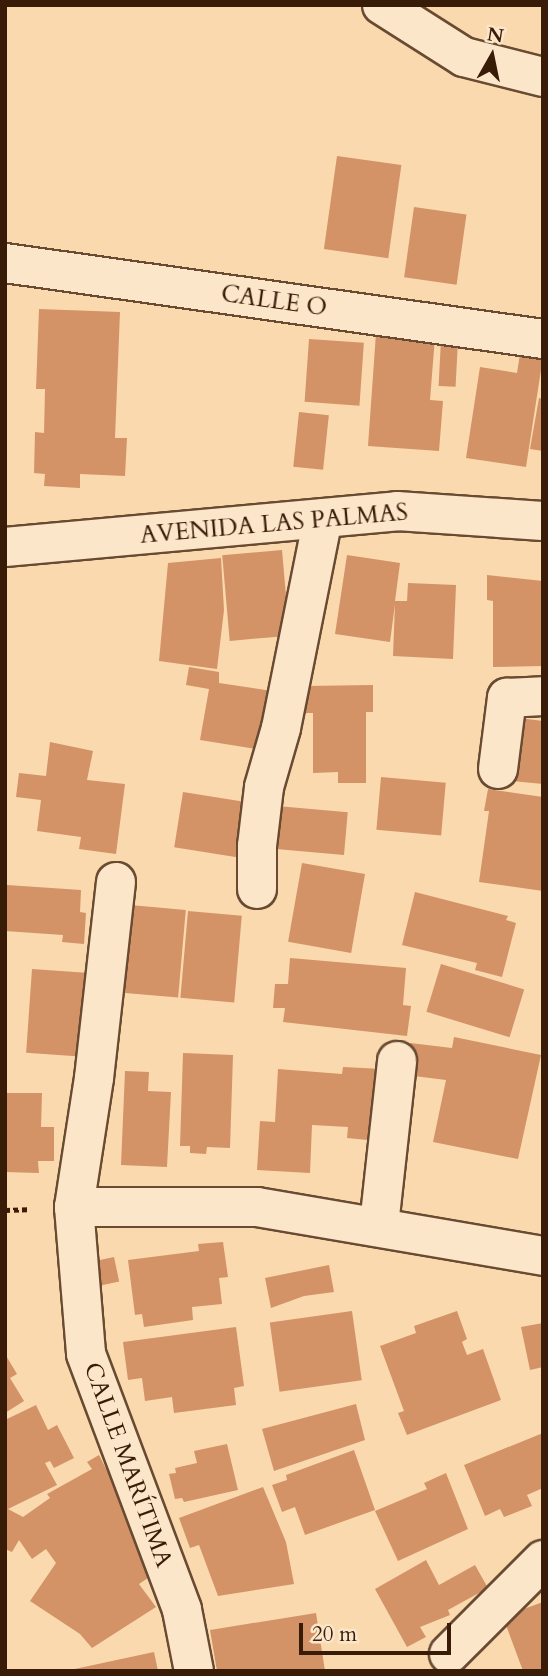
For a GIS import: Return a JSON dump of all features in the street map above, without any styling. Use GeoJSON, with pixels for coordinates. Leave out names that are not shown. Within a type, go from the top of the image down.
{"type":"FeatureCollection","features":[{"type":"Feature","properties":{"kind":"street"},"geometry":{"type":"LineString","coordinates":[[382,5],[464,57],[543,77]]}},
{"type":"Feature","properties":{"kind":"street","name":"CALLE O"},"geometry":{"type":"LineString","coordinates":[[5,262],[543,338]]}},
{"type":"Feature","properties":{"kind":"street","name":"AVENIDA LAS PALMAS"},"geometry":{"type":"LineString","coordinates":[[5,547],[397,511],[543,521]]}},
{"type":"Feature","properties":{"kind":"street"},"geometry":{"type":"LineString","coordinates":[[257,890],[264,787],[281,729],[323,518]]}},
{"type":"Feature","properties":{"kind":"street"},"geometry":{"type":"LineString","coordinates":[[498,769],[507,698],[543,696]]}},
{"type":"Feature","properties":{"kind":"street","name":"CALLE MARÍTIMA"},"geometry":{"type":"LineString","coordinates":[[116,881],[94,1078],[74,1207],[86,1354],[182,1610],[194,1671]]}},
{"type":"Feature","properties":{"kind":"street"},"geometry":{"type":"LineString","coordinates":[[379,1225],[397,1061]]}},
{"type":"Feature","properties":{"kind":"street"},"geometry":{"type":"LineString","coordinates":[[74,1207],[257,1207],[379,1225],[543,1256]]}},
{"type":"Feature","properties":{"kind":"street"},"geometry":{"type":"LineString","coordinates":[[449,1654],[543,1560]]}},
{"type":"Feature","properties":{"kind":"building"},"geometry":{"type":"Polygon","coordinates":[[[337,156],[401,165],[388,258],[324,249],[337,156]]]}},
{"type":"Feature","properties":{"kind":"building"},"geometry":{"type":"Polygon","coordinates":[[[414,207],[466,214],[457,285],[404,277],[414,207]]]}},
{"type":"Feature","properties":{"kind":"building"},"geometry":{"type":"Polygon","coordinates":[[[39,309],[120,312],[115,438],[127,438],[125,476],[80,474],[80,488],[44,486],[45,474],[34,473],[35,432],[44,433],[45,389],[36,389],[39,309]]]}},
{"type":"Feature","properties":{"kind":"building"},"geometry":{"type":"Polygon","coordinates":[[[376,333],[435,337],[430,400],[443,401],[439,451],[368,446],[376,333]]]}},
{"type":"Feature","properties":{"kind":"building"},"geometry":{"type":"Polygon","coordinates":[[[309,339],[364,343],[359,406],[305,402],[309,339]]]}},
{"type":"Feature","properties":{"kind":"building"},"geometry":{"type":"Polygon","coordinates":[[[441,340],[458,341],[456,387],[439,386],[441,340]]]}},
{"type":"Feature","properties":{"kind":"building"},"geometry":{"type":"Polygon","coordinates":[[[520,354],[543,357],[526,467],[466,458],[480,367],[517,373],[520,354]]]}},
{"type":"Feature","properties":{"kind":"building"},"geometry":{"type":"Polygon","coordinates":[[[539,398],[543,399],[543,451],[530,449],[539,398]]]}},
{"type":"Feature","properties":{"kind":"building"},"geometry":{"type":"Polygon","coordinates":[[[299,412],[329,415],[323,470],[293,467],[299,412]]]}},
{"type":"Feature","properties":{"kind":"building"},"geometry":{"type":"Polygon","coordinates":[[[282,550],[289,636],[230,641],[222,555],[282,550]]]}},
{"type":"Feature","properties":{"kind":"building"},"geometry":{"type":"Polygon","coordinates":[[[347,555],[400,563],[395,601],[407,601],[408,583],[456,585],[453,659],[393,656],[395,604],[390,642],[335,634],[347,555]]]}},
{"type":"Feature","properties":{"kind":"building"},"geometry":{"type":"Polygon","coordinates":[[[221,558],[224,610],[217,669],[159,661],[168,563],[221,558]]]}},
{"type":"Feature","properties":{"kind":"building"},"geometry":{"type":"Polygon","coordinates":[[[487,575],[543,581],[543,666],[493,667],[493,601],[487,600],[487,575]]]}},
{"type":"Feature","properties":{"kind":"building"},"geometry":{"type":"Polygon","coordinates":[[[189,667],[219,672],[219,683],[272,691],[263,750],[200,740],[209,689],[186,685],[189,667]]]}},
{"type":"Feature","properties":{"kind":"building"},"geometry":{"type":"Polygon","coordinates":[[[373,685],[373,712],[366,712],[366,783],[338,783],[338,772],[313,773],[313,713],[306,713],[306,686],[373,685]]]}},
{"type":"Feature","properties":{"kind":"building"},"geometry":{"type":"Polygon","coordinates":[[[519,718],[543,721],[543,784],[512,781],[519,718]]]}},
{"type":"Feature","properties":{"kind":"building"},"geometry":{"type":"Polygon","coordinates":[[[50,742],[93,751],[87,780],[125,784],[116,854],[79,849],[81,837],[37,831],[41,800],[16,797],[19,773],[46,776],[50,742]]]}},
{"type":"Feature","properties":{"kind":"building"},"geometry":{"type":"Polygon","coordinates":[[[381,777],[446,783],[441,835],[376,830],[381,777]]]}},
{"type":"Feature","properties":{"kind":"building"},"geometry":{"type":"Polygon","coordinates":[[[488,789],[543,797],[543,891],[479,882],[489,811],[484,811],[488,789]]]}},
{"type":"Feature","properties":{"kind":"building"},"geometry":{"type":"Polygon","coordinates":[[[183,792],[247,802],[238,857],[174,847],[183,792]]]}},
{"type":"Feature","properties":{"kind":"building"},"geometry":{"type":"Polygon","coordinates":[[[277,806],[348,812],[344,855],[273,849],[277,806]]]}},
{"type":"Feature","properties":{"kind":"building"},"geometry":{"type":"Polygon","coordinates":[[[302,863],[365,874],[351,953],[288,942],[302,863]]]}},
{"type":"Feature","properties":{"kind":"building"},"geometry":{"type":"Polygon","coordinates":[[[7,885],[81,890],[80,912],[86,913],[84,944],[62,942],[63,935],[5,931],[7,885]]]}},
{"type":"Feature","properties":{"kind":"building"},"geometry":{"type":"Polygon","coordinates":[[[415,892],[508,916],[506,920],[516,923],[502,977],[475,970],[477,963],[402,945],[415,892]]]}},
{"type":"Feature","properties":{"kind":"building"},"geometry":{"type":"Polygon","coordinates":[[[130,905],[186,910],[178,998],[122,993],[130,905]]]}},
{"type":"Feature","properties":{"kind":"building"},"geometry":{"type":"Polygon","coordinates":[[[188,911],[242,916],[234,1002],[180,998],[188,911]]]}},
{"type":"Feature","properties":{"kind":"building"},"geometry":{"type":"Polygon","coordinates":[[[290,958],[406,968],[403,1005],[411,1006],[407,1036],[283,1022],[285,1008],[273,1008],[275,984],[288,984],[290,958]]]}},
{"type":"Feature","properties":{"kind":"building"},"geometry":{"type":"Polygon","coordinates":[[[441,964],[524,989],[510,1037],[426,1012],[441,964]]]}},
{"type":"Feature","properties":{"kind":"building"},"geometry":{"type":"Polygon","coordinates":[[[32,969],[100,974],[94,1058],[26,1053],[32,969]]]}},
{"type":"Feature","properties":{"kind":"building"},"geometry":{"type":"Polygon","coordinates":[[[454,1037],[541,1055],[518,1159],[433,1142],[446,1080],[406,1075],[410,1043],[452,1048],[454,1037]]]}},
{"type":"Feature","properties":{"kind":"building"},"geometry":{"type":"Polygon","coordinates":[[[183,1053],[233,1055],[230,1148],[207,1147],[206,1154],[190,1153],[190,1146],[180,1146],[183,1053]]]}},
{"type":"Feature","properties":{"kind":"building"},"geometry":{"type":"Polygon","coordinates":[[[343,1067],[382,1069],[378,1141],[347,1138],[348,1127],[312,1125],[310,1173],[257,1170],[260,1121],[275,1122],[278,1069],[342,1074],[343,1067]]]}},
{"type":"Feature","properties":{"kind":"building"},"geometry":{"type":"Polygon","coordinates":[[[125,1071],[149,1072],[148,1091],[171,1092],[167,1167],[121,1165],[125,1071]]]}},
{"type":"Feature","properties":{"kind":"building"},"geometry":{"type":"Polygon","coordinates":[[[5,1093],[42,1093],[41,1127],[54,1127],[54,1161],[38,1161],[39,1173],[5,1172],[5,1093]]]}},
{"type":"Feature","properties":{"kind":"building"},"geometry":{"type":"Polygon","coordinates":[[[223,1242],[228,1277],[219,1278],[222,1304],[192,1307],[193,1320],[144,1327],[142,1314],[135,1315],[128,1260],[199,1251],[198,1244],[223,1242]]]}},
{"type":"Feature","properties":{"kind":"building"},"geometry":{"type":"Polygon","coordinates":[[[114,1257],[119,1281],[95,1287],[90,1262],[114,1257]]]}},
{"type":"Feature","properties":{"kind":"building"},"geometry":{"type":"Polygon","coordinates":[[[329,1265],[334,1292],[304,1296],[271,1308],[265,1278],[329,1265]]]}},
{"type":"Feature","properties":{"kind":"building"},"geometry":{"type":"Polygon","coordinates":[[[352,1311],[362,1380],[280,1392],[270,1323],[352,1311]]]}},
{"type":"Feature","properties":{"kind":"building"},"geometry":{"type":"Polygon","coordinates":[[[457,1311],[467,1339],[462,1342],[467,1355],[483,1349],[501,1400],[407,1435],[398,1413],[404,1411],[380,1346],[416,1333],[414,1326],[457,1311]]]}},
{"type":"Feature","properties":{"kind":"building"},"geometry":{"type":"Polygon","coordinates":[[[543,1323],[543,1367],[530,1370],[521,1327],[543,1323]]]}},
{"type":"Feature","properties":{"kind":"building"},"geometry":{"type":"Polygon","coordinates":[[[236,1327],[244,1386],[234,1388],[236,1405],[174,1413],[172,1397],[145,1401],[142,1378],[128,1380],[123,1342],[236,1327]]]}},
{"type":"Feature","properties":{"kind":"building"},"geometry":{"type":"Polygon","coordinates":[[[5,1354],[17,1374],[10,1378],[24,1401],[5,1413],[5,1354]]]}},
{"type":"Feature","properties":{"kind":"building"},"geometry":{"type":"Polygon","coordinates":[[[356,1404],[365,1440],[274,1471],[262,1429],[356,1404]]]}},
{"type":"Feature","properties":{"kind":"building"},"geometry":{"type":"Polygon","coordinates":[[[36,1405],[48,1430],[57,1425],[74,1458],[54,1468],[50,1461],[45,1463],[57,1485],[8,1509],[23,1517],[50,1498],[47,1494],[92,1469],[87,1462],[99,1455],[145,1546],[151,1576],[139,1584],[156,1607],[92,1648],[80,1634],[30,1601],[56,1563],[46,1549],[32,1559],[19,1540],[12,1552],[5,1549],[5,1420],[36,1405]]]}},
{"type":"Feature","properties":{"kind":"building"},"geometry":{"type":"Polygon","coordinates":[[[543,1433],[543,1488],[527,1495],[532,1506],[504,1517],[500,1509],[485,1516],[464,1465],[543,1433]]]}},
{"type":"Feature","properties":{"kind":"building"},"geometry":{"type":"Polygon","coordinates":[[[227,1444],[238,1490],[184,1502],[182,1498],[175,1499],[169,1474],[176,1473],[175,1468],[197,1463],[194,1451],[227,1444]]]}},
{"type":"Feature","properties":{"kind":"building"},"geometry":{"type":"Polygon","coordinates":[[[354,1450],[375,1510],[305,1535],[295,1507],[282,1512],[272,1485],[287,1480],[286,1475],[354,1450]]]}},
{"type":"Feature","properties":{"kind":"building"},"geometry":{"type":"Polygon","coordinates":[[[446,1473],[468,1529],[398,1561],[375,1511],[427,1489],[424,1483],[446,1473]]]}},
{"type":"Feature","properties":{"kind":"building"},"geometry":{"type":"Polygon","coordinates":[[[263,1487],[286,1542],[294,1584],[218,1596],[199,1545],[190,1548],[179,1518],[263,1487]]]}},
{"type":"Feature","properties":{"kind":"building"},"geometry":{"type":"Polygon","coordinates":[[[426,1560],[439,1585],[475,1565],[488,1588],[448,1610],[450,1615],[420,1627],[426,1637],[407,1647],[375,1589],[426,1560]]]}},
{"type":"Feature","properties":{"kind":"building"},"geometry":{"type":"Polygon","coordinates":[[[543,1602],[543,1671],[523,1671],[506,1625],[512,1622],[510,1614],[543,1602]]]}},
{"type":"Feature","properties":{"kind":"building"},"geometry":{"type":"Polygon","coordinates":[[[316,1613],[325,1671],[217,1671],[210,1630],[316,1613]]]}},
{"type":"Feature","properties":{"kind":"building"},"geometry":{"type":"Polygon","coordinates":[[[154,1652],[158,1671],[70,1670],[154,1652]]]}}]}
